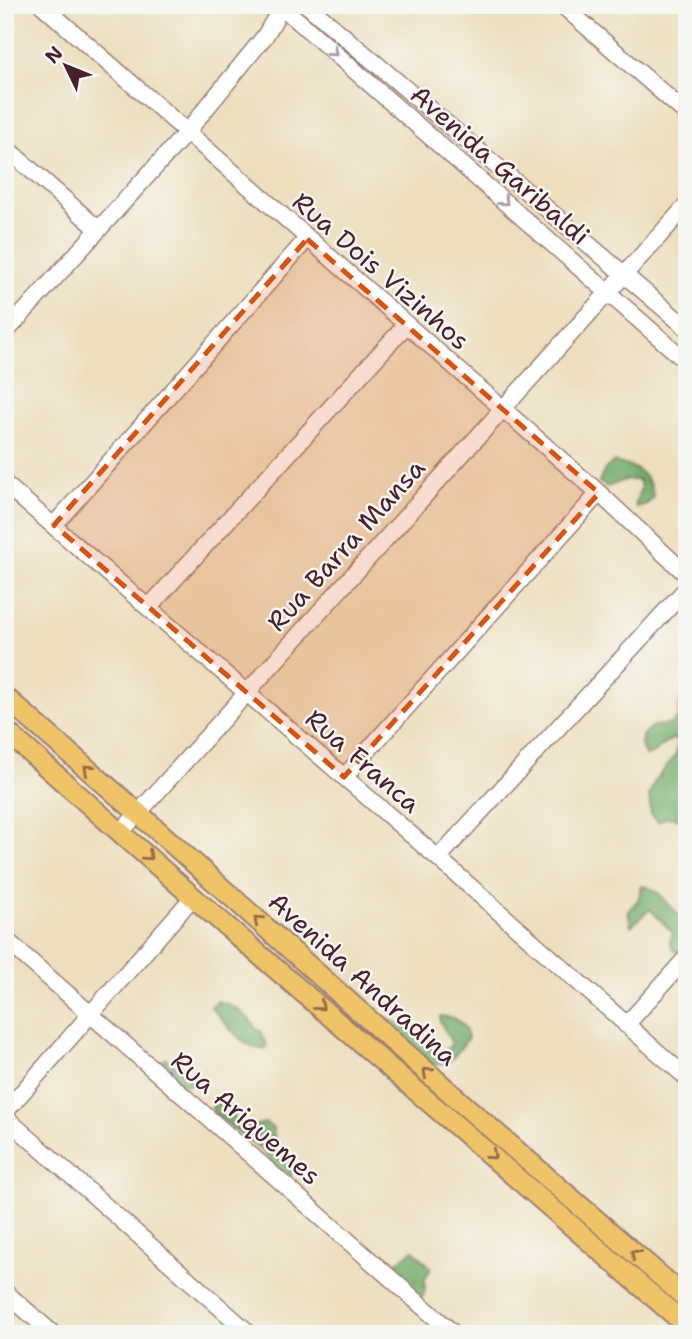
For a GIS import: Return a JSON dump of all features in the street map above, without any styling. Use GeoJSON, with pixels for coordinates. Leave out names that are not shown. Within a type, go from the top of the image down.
{"type":"FeatureCollection","features":[{"type":"Feature","properties":{"kind":"main road","name":"Avenida Andradina"},"geometry":{"type":"LineString","coordinates":[[5,697],[138,813],[687,1326]]}},
{"type":"Feature","properties":{"kind":"main road","name":"Avenida Andradina"},"geometry":{"type":"LineString","coordinates":[[5,730],[193,897],[687,1299]]}},
{"type":"Feature","properties":{"kind":"street","name":"Rua Dois Vizinhos"},"geometry":{"type":"LineString","coordinates":[[41,5],[599,493],[687,575]]}},
{"type":"Feature","properties":{"kind":"street"},"geometry":{"type":"LineString","coordinates":[[265,36],[296,20],[308,5]]}},
{"type":"Feature","properties":{"kind":"street","name":"Avenida Garibaldi"},"geometry":{"type":"LineString","coordinates":[[308,5],[687,328]]}},
{"type":"Feature","properties":{"kind":"street"},"geometry":{"type":"LineString","coordinates":[[562,5],[687,114]]}},
{"type":"Feature","properties":{"kind":"street"},"geometry":{"type":"LineString","coordinates":[[9,322],[186,133],[265,36],[281,6]]}},
{"type":"Feature","properties":{"kind":"street","name":"Avenida Garibaldi"},"geometry":{"type":"LineString","coordinates":[[281,6],[687,362]]}},
{"type":"Feature","properties":{"kind":"street"},"geometry":{"type":"LineString","coordinates":[[5,147],[98,229]]}},
{"type":"Feature","properties":{"kind":"street"},"geometry":{"type":"LineString","coordinates":[[625,274],[687,205]]}},
{"type":"Feature","properties":{"kind":"street"},"geometry":{"type":"LineString","coordinates":[[54,525],[307,239]]}},
{"type":"Feature","properties":{"kind":"street","name":"Rua Barra Mansa"},"geometry":{"type":"LineString","coordinates":[[121,832],[625,274]]}},
{"type":"Feature","properties":{"kind":"street"},"geometry":{"type":"LineString","coordinates":[[149,607],[406,325]]}},
{"type":"Feature","properties":{"kind":"street","name":"Rua Franca"},"geometry":{"type":"LineString","coordinates":[[5,484],[438,858],[687,1078]]}},
{"type":"Feature","properties":{"kind":"street"},"geometry":{"type":"LineString","coordinates":[[344,777],[599,493]]}},
{"type":"Feature","properties":{"kind":"street"},"geometry":{"type":"LineString","coordinates":[[438,858],[687,588]]}},
{"type":"Feature","properties":{"kind":"street"},"geometry":{"type":"LineString","coordinates":[[5,1112],[193,897]]}},
{"type":"Feature","properties":{"kind":"street","name":"Rua Ariquemes"},"geometry":{"type":"LineString","coordinates":[[5,939],[454,1334]]}},
{"type":"Feature","properties":{"kind":"street"},"geometry":{"type":"LineString","coordinates":[[626,1025],[687,957]]}},
{"type":"Feature","properties":{"kind":"street"},"geometry":{"type":"LineString","coordinates":[[5,1118],[250,1334]]}},
{"type":"Feature","properties":{"kind":"street"},"geometry":{"type":"LineString","coordinates":[[5,1293],[53,1334]]}},
{"type":"Feature","properties":{"kind":"highlighted area"},"geometry":{"type":"Polygon","coordinates":[[[307,239],[599,493],[344,777],[54,525],[307,239]]]}},
{"type":"Feature","properties":{"kind":"green space"},"geometry":{"type":"Polygon","coordinates":[[[613,462],[634,468],[645,477],[653,498],[646,505],[637,507],[635,503],[641,488],[639,480],[625,480],[607,487],[599,482],[605,469],[613,462]]]}},
{"type":"Feature","properties":{"kind":"green space"},"geometry":{"type":"Polygon","coordinates":[[[687,689],[687,819],[667,817],[658,822],[651,814],[649,795],[655,781],[676,755],[678,741],[673,739],[645,756],[641,745],[642,735],[653,726],[671,724],[678,718],[681,698],[687,689]]]}},
{"type":"Feature","properties":{"kind":"green space"},"geometry":{"type":"Polygon","coordinates":[[[642,886],[655,891],[687,921],[687,950],[674,951],[670,942],[673,933],[650,909],[631,926],[628,911],[638,900],[642,886]]]}},
{"type":"Feature","properties":{"kind":"green space"},"geometry":{"type":"Polygon","coordinates":[[[217,1001],[240,1011],[261,1031],[267,1046],[264,1050],[255,1048],[234,1033],[211,1007],[217,1001]]]}},
{"type":"Feature","properties":{"kind":"green space"},"geometry":{"type":"Polygon","coordinates":[[[440,1016],[459,1021],[468,1038],[452,1058],[436,1065],[428,1064],[384,1027],[382,1017],[414,1030],[423,1042],[439,1053],[452,1044],[440,1016]]]}},
{"type":"Feature","properties":{"kind":"green space"},"geometry":{"type":"Polygon","coordinates":[[[166,1058],[191,1079],[191,1084],[182,1085],[159,1064],[166,1058]]]}},
{"type":"Feature","properties":{"kind":"green space"},"geometry":{"type":"Polygon","coordinates":[[[222,1098],[226,1100],[239,1123],[249,1126],[265,1123],[273,1128],[277,1143],[290,1163],[291,1178],[286,1178],[264,1153],[212,1111],[212,1107],[222,1098]]]}},
{"type":"Feature","properties":{"kind":"green space"},"geometry":{"type":"Polygon","coordinates":[[[414,1250],[431,1268],[425,1279],[422,1298],[394,1273],[396,1263],[414,1250]]]}}]}
